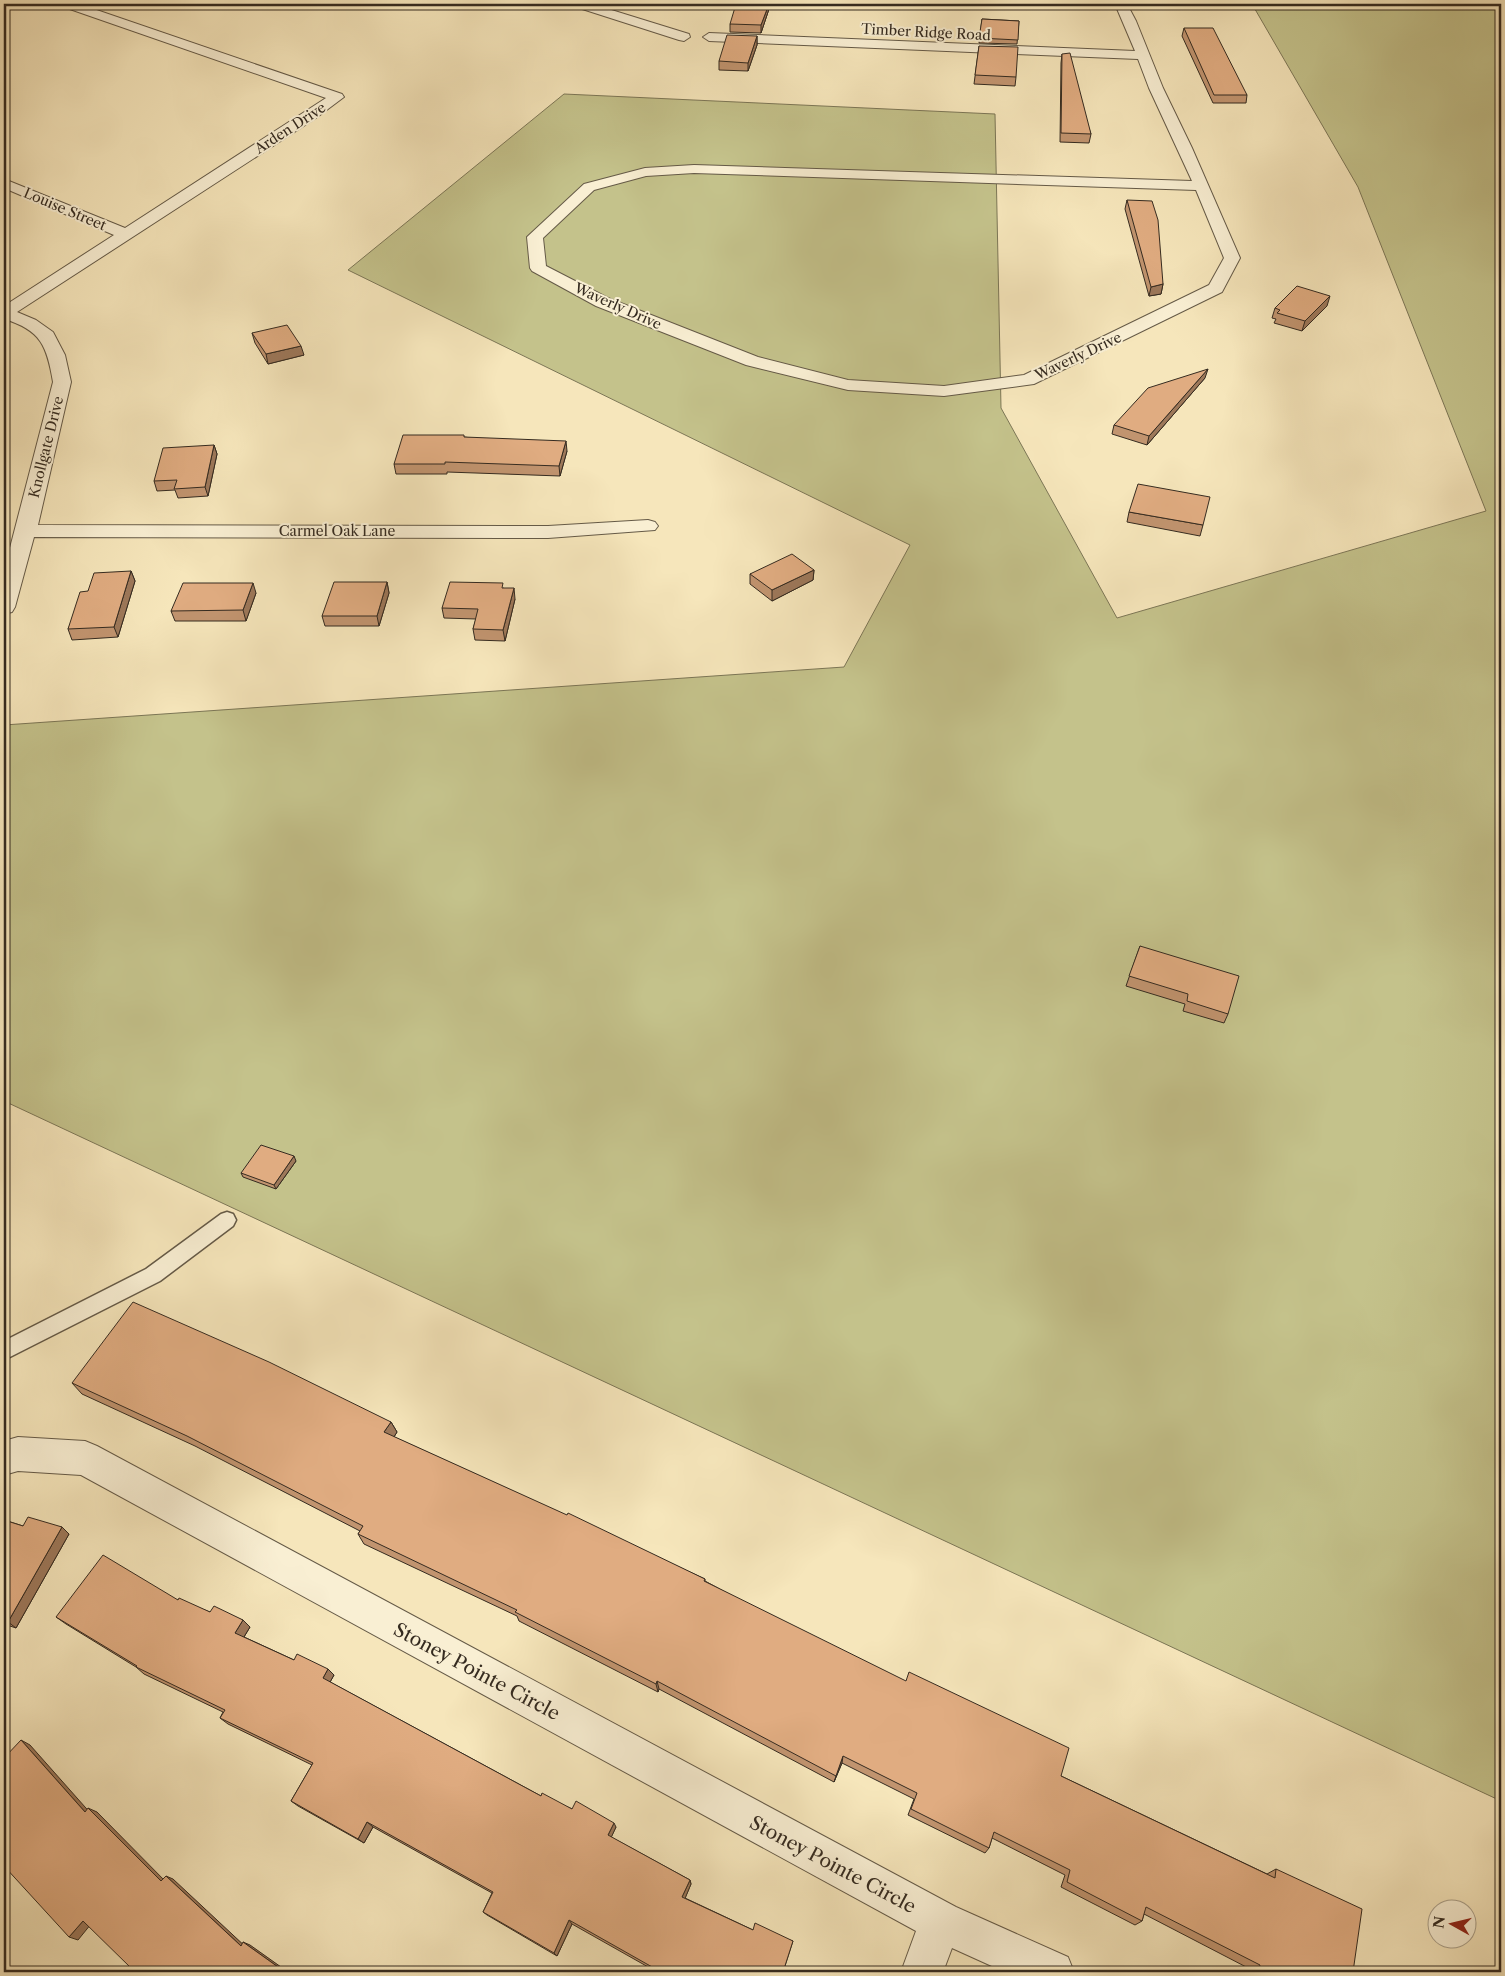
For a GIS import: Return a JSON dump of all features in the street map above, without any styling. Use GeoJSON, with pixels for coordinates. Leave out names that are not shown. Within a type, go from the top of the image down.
{"type":"FeatureCollection","features":[{"type":"Feature","properties":{"kind":"street","name":"Arden Drive"},"geometry":{"type":"LineString","coordinates":[[4,313],[337,97],[68,4]]}},
{"type":"Feature","properties":{"kind":"street"},"geometry":{"type":"LineString","coordinates":[[580,4],[684,37]]}},
{"type":"Feature","properties":{"kind":"street","name":"Waverly Drive"},"geometry":{"type":"LineString","coordinates":[[1121,4],[1232,258],[1216,288],[1028,380],[944,392],[848,384],[752,361],[602,302],[538,268],[536,237],[589,187],[645,172],[704,169],[1200,186]]}},
{"type":"Feature","properties":{"kind":"street","name":"Timber Ridge Road"},"geometry":{"type":"LineString","coordinates":[[709,37],[1142,55]]}},
{"type":"Feature","properties":{"kind":"street","name":"Louise Street"},"geometry":{"type":"LineString","coordinates":[[4,182],[100,225],[126,234]]}},
{"type":"Feature","properties":{"kind":"street","name":"Knollgate Drive"},"geometry":{"type":"LineString","coordinates":[[4,313],[44,330],[57,354],[62,382],[26,531],[4,607]]}},
{"type":"Feature","properties":{"kind":"street","name":"Carmel Oak Lane"},"geometry":{"type":"LineString","coordinates":[[26,531],[548,532],[648,526]]}},
{"type":"Feature","properties":{"kind":"street","name":"Stoney Pointe Circle"},"geometry":{"type":"LineString","coordinates":[[4,1458],[18,1454],[85,1458],[941,1922],[1053,1972]]}},
{"type":"Feature","properties":{"kind":"street"},"geometry":{"type":"LineString","coordinates":[[922,1972],[941,1922]]}},
{"type":"Feature","properties":{"kind":"lane"},"geometry":{"type":"LineString","coordinates":[[4,1351],[153,1275],[228,1220]]}},
{"type":"Feature","properties":{"kind":"shaded area"},"geometry":{"type":"Polygon","coordinates":[[[1252,4],[1501,4],[1501,1801],[4,1101],[4,725],[844,667],[910,545],[348,270],[564,94],[995,114],[1001,408],[1117,618],[1486,511],[1358,187],[1252,4]]]}},
{"type":"Feature","properties":{"kind":"building"},"geometry":{"type":"Polygon","coordinates":[[[736,4],[769,4],[761,25],[730,24],[736,4]]]}},
{"type":"Feature","properties":{"kind":"building"},"geometry":{"type":"Polygon","coordinates":[[[982,19],[1019,21],[1018,40],[979,38],[982,19]]]}},
{"type":"Feature","properties":{"kind":"building"},"geometry":{"type":"Polygon","coordinates":[[[1184,28],[1213,28],[1247,95],[1214,95],[1184,28]]]}},
{"type":"Feature","properties":{"kind":"building"},"geometry":{"type":"Polygon","coordinates":[[[727,35],[757,36],[748,63],[719,61],[727,35]]]}},
{"type":"Feature","properties":{"kind":"building"},"geometry":{"type":"Polygon","coordinates":[[[979,46],[1018,47],[1016,77],[975,75],[979,46]]]}},
{"type":"Feature","properties":{"kind":"building"},"geometry":{"type":"Polygon","coordinates":[[[1070,53],[1091,134],[1061,133],[1062,54],[1070,53]]]}},
{"type":"Feature","properties":{"kind":"building"},"geometry":{"type":"Polygon","coordinates":[[[1127,200],[1152,201],[1158,220],[1163,284],[1151,287],[1127,200]]]}},
{"type":"Feature","properties":{"kind":"building"},"geometry":{"type":"Polygon","coordinates":[[[1297,286],[1330,296],[1305,321],[1277,313],[1280,310],[1275,308],[1297,286]]]}},
{"type":"Feature","properties":{"kind":"building"},"geometry":{"type":"Polygon","coordinates":[[[287,325],[301,346],[266,354],[252,333],[287,325]]]}},
{"type":"Feature","properties":{"kind":"building"},"geometry":{"type":"Polygon","coordinates":[[[1208,369],[1149,436],[1114,425],[1148,388],[1208,369]]]}},
{"type":"Feature","properties":{"kind":"building"},"geometry":{"type":"Polygon","coordinates":[[[403,435],[464,435],[464,437],[566,441],[559,466],[445,462],[445,464],[394,464],[403,435]]]}},
{"type":"Feature","properties":{"kind":"building"},"geometry":{"type":"Polygon","coordinates":[[[214,445],[205,487],[174,489],[177,480],[154,481],[163,448],[214,445]]]}},
{"type":"Feature","properties":{"kind":"building"},"geometry":{"type":"Polygon","coordinates":[[[1138,484],[1210,497],[1203,525],[1129,512],[1138,484]]]}},
{"type":"Feature","properties":{"kind":"building"},"geometry":{"type":"Polygon","coordinates":[[[792,554],[814,570],[772,590],[750,574],[792,554]]]}},
{"type":"Feature","properties":{"kind":"building"},"geometry":{"type":"Polygon","coordinates":[[[131,571],[114,627],[68,629],[80,592],[88,591],[94,573],[131,571]]]}},
{"type":"Feature","properties":{"kind":"building"},"geometry":{"type":"Polygon","coordinates":[[[334,582],[387,582],[377,616],[322,616],[334,582]]]}},
{"type":"Feature","properties":{"kind":"building"},"geometry":{"type":"Polygon","coordinates":[[[450,582],[503,583],[502,588],[514,588],[503,630],[473,629],[478,609],[442,608],[450,582]]]}},
{"type":"Feature","properties":{"kind":"building"},"geometry":{"type":"Polygon","coordinates":[[[183,583],[253,583],[243,610],[171,611],[183,583]]]}},
{"type":"Feature","properties":{"kind":"building"},"geometry":{"type":"Polygon","coordinates":[[[1140,946],[1239,976],[1228,1014],[1187,1001],[1188,994],[1129,976],[1140,946]]]}},
{"type":"Feature","properties":{"kind":"building"},"geometry":{"type":"Polygon","coordinates":[[[261,1145],[294,1156],[274,1185],[241,1173],[261,1145]]]}},
{"type":"Feature","properties":{"kind":"building"},"geometry":{"type":"Polygon","coordinates":[[[133,1302],[269,1362],[391,1422],[384,1432],[567,1515],[568,1513],[705,1579],[704,1581],[906,1681],[909,1672],[1069,1748],[1061,1776],[1275,1878],[1276,1869],[1362,1909],[1353,1972],[1258,1972],[1260,1965],[1146,1907],[1142,1921],[1067,1882],[1070,1870],[994,1832],[989,1848],[911,1809],[917,1793],[843,1756],[836,1776],[657,1681],[656,1684],[515,1612],[517,1610],[358,1534],[363,1526],[187,1436],[72,1383],[133,1302]]]}},
{"type":"Feature","properties":{"kind":"building"},"geometry":{"type":"Polygon","coordinates":[[[28,1517],[62,1527],[8,1622],[4,1620],[4,1520],[23,1526],[28,1517]]]}},
{"type":"Feature","properties":{"kind":"building"},"geometry":{"type":"Polygon","coordinates":[[[103,1555],[178,1600],[179,1598],[210,1612],[214,1606],[243,1620],[235,1633],[294,1660],[297,1654],[328,1669],[323,1678],[541,1796],[542,1793],[572,1809],[576,1801],[614,1823],[608,1835],[690,1880],[682,1897],[753,1930],[755,1923],[793,1941],[783,1972],[661,1972],[569,1920],[554,1953],[483,1912],[493,1892],[367,1822],[358,1839],[291,1801],[313,1763],[220,1718],[225,1710],[136,1667],[56,1617],[103,1555]]]}},
{"type":"Feature","properties":{"kind":"building"},"geometry":{"type":"Polygon","coordinates":[[[21,1740],[85,1812],[88,1808],[161,1881],[166,1876],[241,1946],[243,1942],[285,1972],[128,1972],[131,1968],[83,1921],[69,1937],[4,1866],[4,1758],[21,1740]]]}}]}
